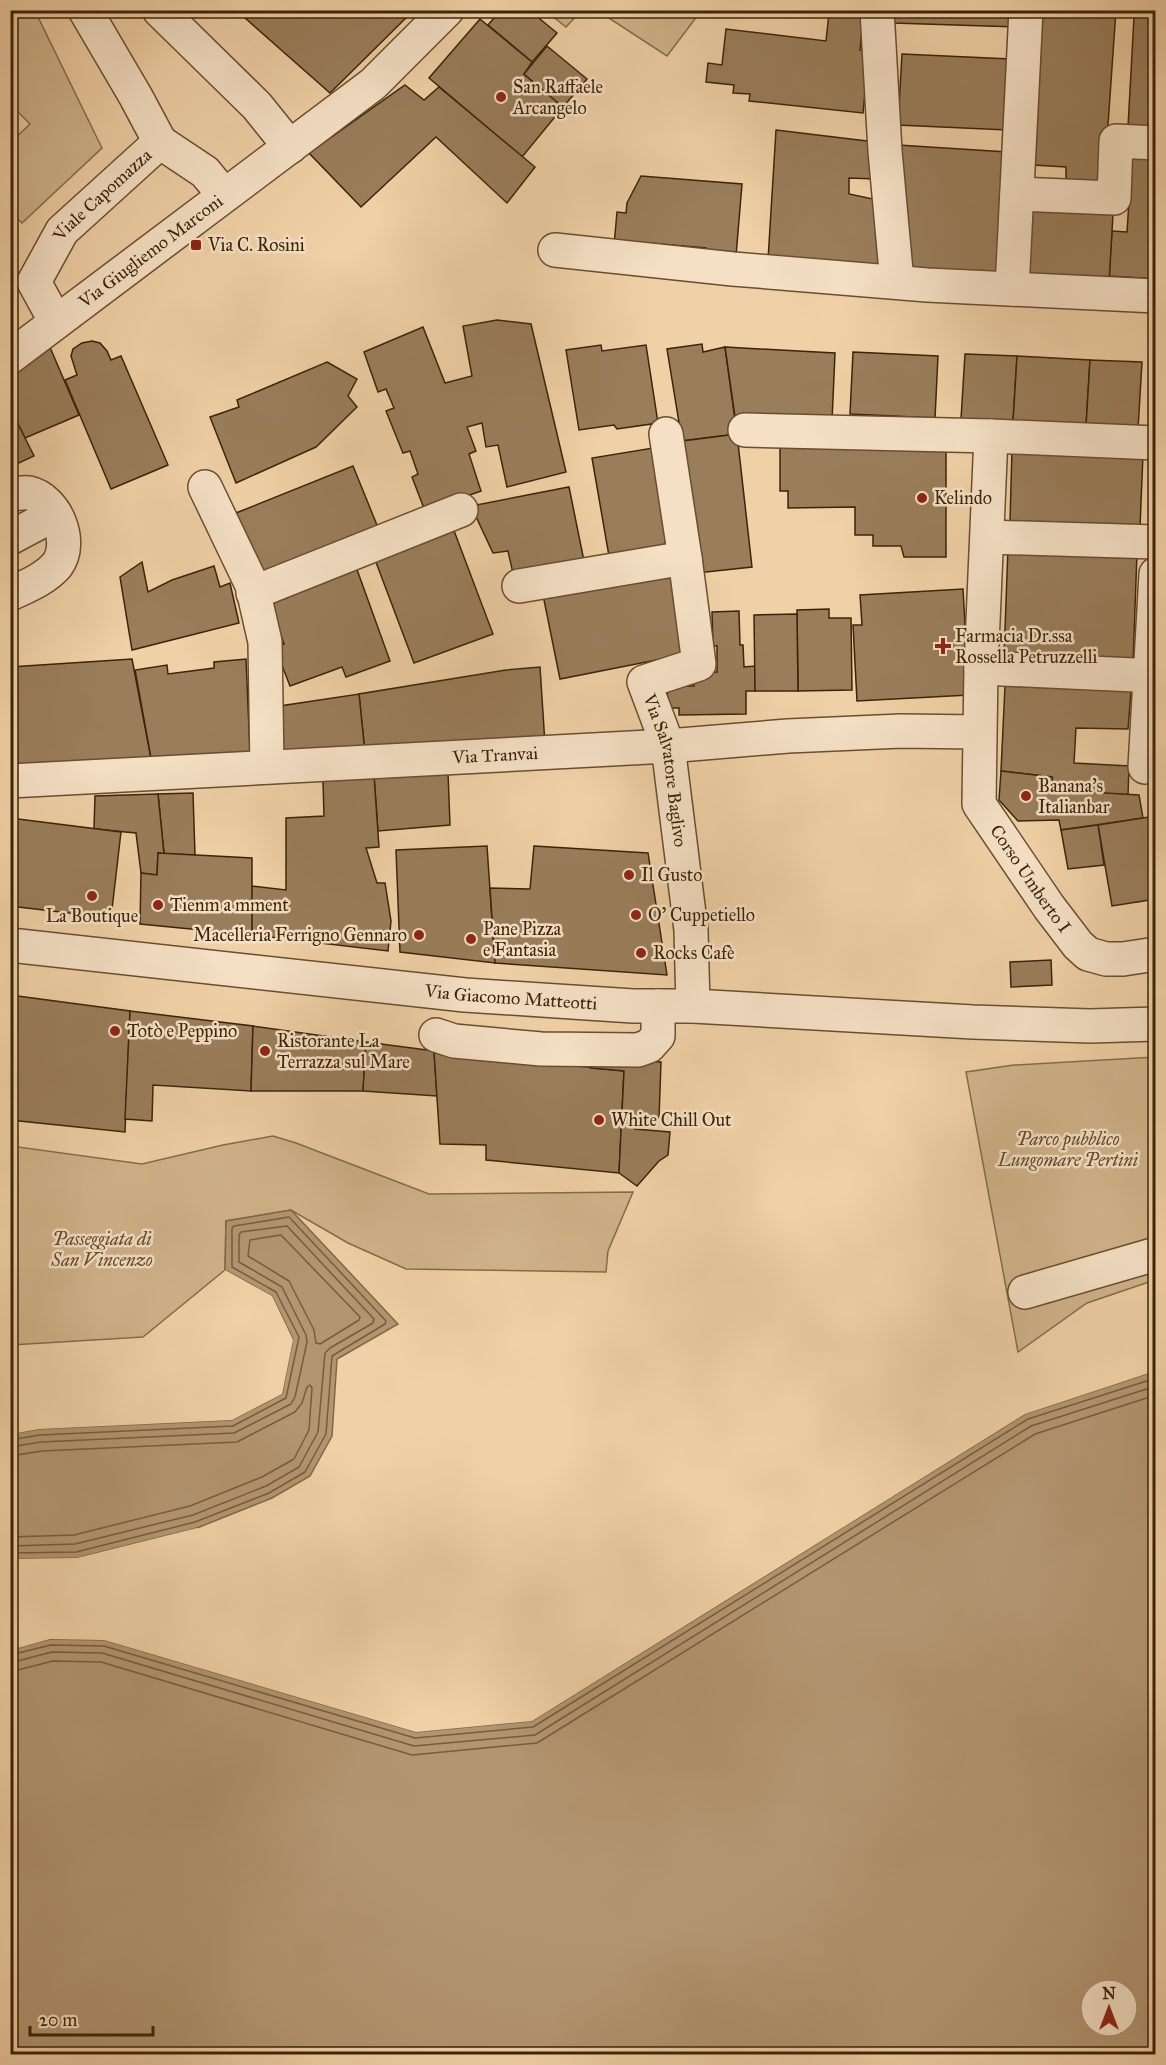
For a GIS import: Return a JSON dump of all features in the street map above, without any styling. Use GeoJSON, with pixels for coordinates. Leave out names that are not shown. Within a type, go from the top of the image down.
{"type":"FeatureCollection","features":[{"type":"Feature","properties":{"kind":"street","name":"Viale Capomazza"},"geometry":{"type":"LineString","coordinates":[[56,322],[34,282],[62,231],[160,142],[85,10]]}},
{"type":"Feature","properties":{"kind":"street"},"geometry":{"type":"LineString","coordinates":[[159,10],[257,105],[290,147]]}},
{"type":"Feature","properties":{"kind":"street","name":"Via Giugliemo Marconi"},"geometry":{"type":"LineString","coordinates":[[10,357],[373,84],[447,10]]}},
{"type":"Feature","properties":{"kind":"street"},"geometry":{"type":"LineString","coordinates":[[877,10],[885,151],[897,282]]}},
{"type":"Feature","properties":{"kind":"street"},"geometry":{"type":"LineString","coordinates":[[1012,289],[1026,10]]}},
{"type":"Feature","properties":{"kind":"street"},"geometry":{"type":"LineString","coordinates":[[1017,194],[1114,198],[1116,141],[1155,143]]}},
{"type":"Feature","properties":{"kind":"street"},"geometry":{"type":"LineString","coordinates":[[160,142],[205,172],[224,195]]}},
{"type":"Feature","properties":{"kind":"street"},"geometry":{"type":"LineString","coordinates":[[555,250],[733,269],[897,282],[1155,296]]}},
{"type":"Feature","properties":{"kind":"street"},"geometry":{"type":"LineString","coordinates":[[745,430],[1155,443]]}},
{"type":"Feature","properties":{"kind":"street","name":"Via Salvatore Baglivo"},"geometry":{"type":"LineString","coordinates":[[666,434],[699,664],[644,682],[668,746],[691,930],[693,1006]]}},
{"type":"Feature","properties":{"kind":"street","name":"Corso Umberto I"},"geometry":{"type":"LineString","coordinates":[[991,436],[981,668],[979,804],[1069,934],[1088,954],[1106,959],[1155,954]]}},
{"type":"Feature","properties":{"kind":"street"},"geometry":{"type":"LineString","coordinates":[[205,487],[252,585],[265,642],[267,767]]}},
{"type":"Feature","properties":{"kind":"street"},"geometry":{"type":"LineString","coordinates":[[10,494],[28,493],[49,504],[61,527],[64,541],[59,562],[47,576],[10,594]]}},
{"type":"Feature","properties":{"kind":"street"},"geometry":{"type":"LineString","coordinates":[[253,593],[461,510]]}},
{"type":"Feature","properties":{"kind":"street"},"geometry":{"type":"LineString","coordinates":[[10,538],[55,514]]}},
{"type":"Feature","properties":{"kind":"street"},"geometry":{"type":"LineString","coordinates":[[988,537],[1155,542]]}},
{"type":"Feature","properties":{"kind":"street"},"geometry":{"type":"LineString","coordinates":[[519,586],[685,558]]}},
{"type":"Feature","properties":{"kind":"street"},"geometry":{"type":"LineString","coordinates":[[1145,767],[1153,676],[1155,574]]}},
{"type":"Feature","properties":{"kind":"street"},"geometry":{"type":"LineString","coordinates":[[981,668],[1153,676]]}},
{"type":"Feature","properties":{"kind":"street","name":"Via Tranvai"},"geometry":{"type":"LineString","coordinates":[[10,781],[668,746],[788,736],[902,731],[979,732]]}},
{"type":"Feature","properties":{"kind":"street","name":"Via Giacomo Matteotti"},"geometry":{"type":"LineString","coordinates":[[10,945],[465,995],[1014,1024],[1090,1026],[1155,1024]]}},
{"type":"Feature","properties":{"kind":"street"},"geometry":{"type":"LineString","coordinates":[[436,1035],[454,1041],[541,1049],[638,1050],[649,1046],[658,1036],[658,1006]]}},
{"type":"Feature","properties":{"kind":"street"},"geometry":{"type":"LineString","coordinates":[[1025,1292],[1155,1254]]}},
{"type":"Feature","properties":{"kind":"green space"},"geometry":{"type":"Polygon","coordinates":[[[11,10],[35,11],[102,148],[22,223],[11,213],[11,142],[30,124],[11,105],[11,10]]]}},
{"type":"Feature","properties":{"kind":"green space"},"geometry":{"type":"Polygon","coordinates":[[[701,10],[667,56],[598,11],[701,10]]]}},
{"type":"Feature","properties":{"kind":"green space"},"geometry":{"type":"Polygon","coordinates":[[[546,11],[581,11],[566,27],[546,11]]]}},
{"type":"Feature","properties":{"kind":"green space","name":"Parco pubblico Lungomare Pertini"},"geometry":{"type":"Polygon","coordinates":[[[1155,1057],[1155,1280],[1087,1303],[1018,1352],[966,1072],[1014,1065],[1155,1057]]]}},
{"type":"Feature","properties":{"kind":"green space","name":"Passeggiata di San Vincenzo"},"geometry":{"type":"Polygon","coordinates":[[[273,1136],[429,1194],[633,1192],[608,1251],[606,1272],[406,1269],[348,1243],[291,1210],[226,1221],[225,1270],[143,1337],[11,1345],[11,1146],[142,1164],[273,1136]]]}},
{"type":"Feature","properties":{"kind":"water"},"geometry":{"type":"Polygon","coordinates":[[[291,1210],[398,1324],[337,1359],[332,1436],[310,1476],[272,1498],[197,1528],[77,1558],[11,1559],[10,1434],[39,1429],[232,1420],[282,1394],[293,1339],[272,1296],[225,1270],[226,1221],[291,1210]]]}},
{"type":"Feature","properties":{"kind":"water"},"geometry":{"type":"Polygon","coordinates":[[[1155,1371],[1155,2054],[11,2054],[11,1650],[50,1639],[104,1640],[416,1732],[532,1721],[1025,1414],[1155,1371]]]}},
{"type":"Feature","properties":{"kind":"pier"},"geometry":{"type":"Polygon","coordinates":[[[225,1270],[272,1296],[293,1340],[282,1394],[232,1420],[39,1429],[11,1434],[10,1431],[39,1426],[232,1417],[279,1392],[290,1340],[269,1298],[224,1273],[225,1270]]]}},
{"type":"Feature","properties":{"kind":"pier"},"geometry":{"type":"Polygon","coordinates":[[[1156,1368],[1155,1371],[1025,1414],[532,1721],[416,1732],[104,1640],[50,1639],[11,1650],[10,1647],[50,1636],[105,1637],[416,1729],[531,1718],[1024,1411],[1156,1368]]]}},
{"type":"Feature","properties":{"kind":"pier"},"geometry":{"type":"Polygon","coordinates":[[[197,1528],[200,1530],[77,1561],[10,1562],[11,1559],[77,1558],[197,1528]]]}},
{"type":"Feature","properties":{"kind":"building"},"geometry":{"type":"Polygon","coordinates":[[[237,10],[252,10],[245,18],[237,10]]]}},
{"type":"Feature","properties":{"kind":"building"},"geometry":{"type":"Polygon","coordinates":[[[252,10],[414,10],[330,93],[245,18],[252,10]]]}},
{"type":"Feature","properties":{"kind":"building"},"geometry":{"type":"Polygon","coordinates":[[[501,10],[529,10],[557,33],[532,62],[488,25],[501,10]]]}},
{"type":"Feature","properties":{"kind":"building"},"geometry":{"type":"Polygon","coordinates":[[[808,10],[864,10],[860,50],[869,51],[863,113],[749,101],[750,94],[733,93],[734,85],[706,82],[708,63],[722,65],[726,29],[826,41],[829,13],[808,10]]]}},
{"type":"Feature","properties":{"kind":"building"},"geometry":{"type":"Polygon","coordinates":[[[892,10],[1017,10],[1017,27],[893,23],[892,10]]]}},
{"type":"Feature","properties":{"kind":"building"},"geometry":{"type":"Polygon","coordinates":[[[1042,10],[1116,10],[1104,182],[1066,180],[1066,167],[1033,165],[1042,10]]]}},
{"type":"Feature","properties":{"kind":"building"},"geometry":{"type":"Polygon","coordinates":[[[1134,17],[1156,17],[1156,128],[1128,127],[1134,17]]]}},
{"type":"Feature","properties":{"kind":"building","name":"San Raffaele Arcangelo"},"geometry":{"type":"Polygon","coordinates":[[[480,19],[532,62],[524,74],[563,107],[522,157],[429,78],[480,19]]]}},
{"type":"Feature","properties":{"kind":"building"},"geometry":{"type":"Polygon","coordinates":[[[547,46],[587,79],[563,107],[524,74],[547,46]]]}},
{"type":"Feature","properties":{"kind":"building"},"geometry":{"type":"Polygon","coordinates":[[[902,54],[1010,59],[1007,130],[898,125],[902,54]]]}},
{"type":"Feature","properties":{"kind":"building"},"geometry":{"type":"Polygon","coordinates":[[[405,85],[424,100],[439,87],[535,167],[507,203],[436,137],[361,207],[309,153],[405,85]]]}},
{"type":"Feature","properties":{"kind":"building"},"geometry":{"type":"Polygon","coordinates":[[[776,130],[875,142],[876,179],[849,178],[849,194],[878,200],[884,265],[768,260],[776,130]]]}},
{"type":"Feature","properties":{"kind":"building"},"geometry":{"type":"Polygon","coordinates":[[[898,145],[1007,152],[1003,274],[907,269],[898,145]]]}},
{"type":"Feature","properties":{"kind":"building"},"geometry":{"type":"Polygon","coordinates":[[[1132,156],[1156,158],[1156,279],[1109,276],[1112,231],[1127,232],[1132,156]]]}},
{"type":"Feature","properties":{"kind":"building"},"geometry":{"type":"Polygon","coordinates":[[[641,176],[742,184],[736,256],[706,253],[706,248],[647,243],[614,246],[617,212],[626,213],[627,203],[641,176]]]}},
{"type":"Feature","properties":{"kind":"building"},"geometry":{"type":"Polygon","coordinates":[[[1026,209],[1113,214],[1109,283],[1021,287],[1026,209]]]}},
{"type":"Feature","properties":{"kind":"building"},"geometry":{"type":"Polygon","coordinates":[[[497,320],[531,324],[566,472],[507,487],[498,445],[486,447],[482,423],[467,427],[476,451],[469,454],[481,491],[425,511],[412,477],[418,474],[410,451],[403,453],[386,411],[394,408],[386,389],[378,392],[364,352],[423,327],[445,383],[472,376],[463,326],[497,320]]]}},
{"type":"Feature","properties":{"kind":"building"},"geometry":{"type":"Polygon","coordinates":[[[92,341],[100,343],[111,360],[121,356],[168,465],[111,489],[65,380],[77,375],[71,356],[73,349],[82,343],[92,341]]]}},
{"type":"Feature","properties":{"kind":"building"},"geometry":{"type":"Polygon","coordinates":[[[702,344],[703,352],[725,347],[737,434],[682,441],[667,349],[702,344]]]}},
{"type":"Feature","properties":{"kind":"building"},"geometry":{"type":"Polygon","coordinates":[[[49,345],[79,415],[25,438],[10,408],[10,375],[49,345]]]}},
{"type":"Feature","properties":{"kind":"building"},"geometry":{"type":"Polygon","coordinates":[[[601,345],[602,351],[646,345],[658,423],[617,429],[614,425],[579,430],[566,350],[601,345]]]}},
{"type":"Feature","properties":{"kind":"building"},"geometry":{"type":"Polygon","coordinates":[[[725,347],[835,353],[832,421],[735,417],[725,347]]]}},
{"type":"Feature","properties":{"kind":"building"},"geometry":{"type":"Polygon","coordinates":[[[853,352],[938,356],[935,418],[850,414],[853,352]]]}},
{"type":"Feature","properties":{"kind":"building"},"geometry":{"type":"Polygon","coordinates":[[[965,354],[1017,356],[1013,422],[961,419],[965,354]]]}},
{"type":"Feature","properties":{"kind":"building"},"geometry":{"type":"Polygon","coordinates":[[[1017,356],[1090,360],[1086,426],[1013,422],[1017,356]]]}},
{"type":"Feature","properties":{"kind":"building"},"geometry":{"type":"Polygon","coordinates":[[[1090,360],[1142,362],[1138,429],[1086,426],[1090,360]]]}},
{"type":"Feature","properties":{"kind":"building"},"geometry":{"type":"Polygon","coordinates":[[[327,362],[357,379],[348,396],[357,407],[316,447],[236,483],[210,417],[239,407],[237,400],[327,362]]]}},
{"type":"Feature","properties":{"kind":"building"},"geometry":{"type":"Polygon","coordinates":[[[10,408],[34,456],[10,467],[10,408]]]}},
{"type":"Feature","properties":{"kind":"building"},"geometry":{"type":"Polygon","coordinates":[[[737,434],[752,567],[697,573],[682,441],[737,434]]]}},
{"type":"Feature","properties":{"kind":"building"},"geometry":{"type":"Polygon","coordinates":[[[659,447],[676,551],[610,562],[592,458],[659,447]]]}},
{"type":"Feature","properties":{"kind":"building"},"geometry":{"type":"Polygon","coordinates":[[[946,447],[946,557],[904,557],[901,546],[873,546],[873,535],[855,535],[855,507],[788,508],[788,491],[780,491],[780,448],[946,447]]]}},
{"type":"Feature","properties":{"kind":"building"},"geometry":{"type":"Polygon","coordinates":[[[1012,449],[1143,454],[1140,527],[1010,522],[1012,449]]]}},
{"type":"Feature","properties":{"kind":"building"},"geometry":{"type":"Polygon","coordinates":[[[353,466],[379,530],[262,576],[236,513],[353,466]]]}},
{"type":"Feature","properties":{"kind":"building"},"geometry":{"type":"Polygon","coordinates":[[[569,487],[585,566],[514,578],[508,551],[493,553],[471,506],[569,487]]]}},
{"type":"Feature","properties":{"kind":"building"},"geometry":{"type":"Polygon","coordinates":[[[453,528],[493,634],[414,663],[374,557],[453,528]]]}},
{"type":"Feature","properties":{"kind":"building"},"geometry":{"type":"Polygon","coordinates":[[[1008,547],[1137,553],[1133,663],[1004,658],[1008,547]]]}},
{"type":"Feature","properties":{"kind":"building"},"geometry":{"type":"Polygon","coordinates":[[[142,562],[148,592],[172,580],[214,566],[220,587],[230,583],[239,623],[132,650],[120,577],[142,562]]]}},
{"type":"Feature","properties":{"kind":"building"},"geometry":{"type":"Polygon","coordinates":[[[355,564],[390,661],[346,677],[342,667],[290,686],[275,647],[284,644],[267,596],[355,564]]]}},
{"type":"Feature","properties":{"kind":"building"},"geometry":{"type":"Polygon","coordinates":[[[671,570],[687,654],[560,679],[543,595],[671,570]]]}},
{"type":"Feature","properties":{"kind":"building"},"geometry":{"type":"Polygon","coordinates":[[[963,589],[969,695],[857,701],[853,625],[862,625],[860,595],[963,589]]]}},
{"type":"Feature","properties":{"kind":"building"},"geometry":{"type":"Polygon","coordinates":[[[829,609],[829,618],[851,618],[852,690],[798,691],[797,610],[829,609]]]}},
{"type":"Feature","properties":{"kind":"building"},"geometry":{"type":"Polygon","coordinates":[[[739,611],[740,645],[743,645],[744,667],[755,666],[755,691],[746,691],[746,714],[679,715],[679,708],[668,708],[667,686],[694,686],[694,672],[717,672],[717,646],[713,646],[712,612],[739,611]]]}},
{"type":"Feature","properties":{"kind":"building"},"geometry":{"type":"Polygon","coordinates":[[[797,614],[798,691],[755,691],[754,615],[797,614]]]}},
{"type":"Feature","properties":{"kind":"building"},"geometry":{"type":"Polygon","coordinates":[[[132,659],[151,758],[10,767],[10,667],[132,659]]]}},
{"type":"Feature","properties":{"kind":"building"},"geometry":{"type":"Polygon","coordinates":[[[246,659],[250,752],[151,758],[135,670],[167,665],[168,674],[214,668],[214,662],[246,659]]]}},
{"type":"Feature","properties":{"kind":"building"},"geometry":{"type":"Polygon","coordinates":[[[540,667],[545,744],[365,753],[359,694],[506,670],[540,667]]]}},
{"type":"Feature","properties":{"kind":"building"},"geometry":{"type":"Polygon","coordinates":[[[1005,686],[1131,691],[1128,729],[1076,728],[1074,763],[1129,766],[1128,795],[1054,790],[1052,777],[1001,771],[1005,686]]]}},
{"type":"Feature","properties":{"kind":"building"},"geometry":{"type":"Polygon","coordinates":[[[359,694],[365,753],[283,757],[280,706],[359,694]]]}},
{"type":"Feature","properties":{"kind":"building"},"geometry":{"type":"Polygon","coordinates":[[[1001,771],[1052,777],[1054,790],[1139,795],[1143,818],[1061,830],[1059,820],[1018,821],[999,800],[1001,771]]]}},
{"type":"Feature","properties":{"kind":"building"},"geometry":{"type":"Polygon","coordinates":[[[448,772],[450,825],[378,831],[374,776],[448,772]]]}},
{"type":"Feature","properties":{"kind":"building"},"geometry":{"type":"Polygon","coordinates":[[[374,776],[379,847],[366,848],[377,883],[385,883],[391,921],[388,951],[252,935],[251,886],[286,890],[286,818],[324,816],[323,781],[374,776]]]}},
{"type":"Feature","properties":{"kind":"building"},"geometry":{"type":"Polygon","coordinates":[[[193,793],[195,855],[164,854],[158,794],[193,793]]]}},
{"type":"Feature","properties":{"kind":"building"},"geometry":{"type":"Polygon","coordinates":[[[158,794],[164,854],[158,853],[157,875],[141,873],[136,833],[94,829],[95,796],[158,794]]]}},
{"type":"Feature","properties":{"kind":"building"},"geometry":{"type":"Polygon","coordinates":[[[1156,816],[1156,899],[1112,906],[1098,825],[1156,816]]]}},
{"type":"Feature","properties":{"kind":"building"},"geometry":{"type":"Polygon","coordinates":[[[10,818],[121,832],[111,918],[10,906],[10,818]]]}},
{"type":"Feature","properties":{"kind":"building"},"geometry":{"type":"Polygon","coordinates":[[[1098,825],[1104,865],[1068,869],[1061,830],[1098,825]]]}},
{"type":"Feature","properties":{"kind":"building"},"geometry":{"type":"Polygon","coordinates":[[[487,846],[495,963],[400,952],[396,850],[487,846]]]}},
{"type":"Feature","properties":{"kind":"building"},"geometry":{"type":"Polygon","coordinates":[[[534,846],[648,853],[667,975],[495,963],[490,888],[530,889],[534,846]]]}},
{"type":"Feature","properties":{"kind":"building"},"geometry":{"type":"Polygon","coordinates":[[[158,853],[252,858],[252,935],[140,924],[141,873],[157,875],[158,853]]]}},
{"type":"Feature","properties":{"kind":"building"},"geometry":{"type":"Polygon","coordinates":[[[1051,960],[1052,985],[1011,987],[1010,962],[1051,960]]]}},
{"type":"Feature","properties":{"kind":"building"},"geometry":{"type":"Polygon","coordinates":[[[10,995],[130,1011],[125,1132],[10,1120],[10,995]]]}},
{"type":"Feature","properties":{"kind":"building"},"geometry":{"type":"Polygon","coordinates":[[[130,1011],[253,1026],[251,1091],[153,1085],[152,1121],[125,1119],[130,1011]]]}},
{"type":"Feature","properties":{"kind":"building"},"geometry":{"type":"Polygon","coordinates":[[[253,1026],[366,1042],[363,1091],[251,1091],[253,1026]]]}},
{"type":"Feature","properties":{"kind":"building"},"geometry":{"type":"Polygon","coordinates":[[[366,1042],[434,1051],[437,1096],[363,1091],[366,1042]]]}},
{"type":"Feature","properties":{"kind":"building"},"geometry":{"type":"Polygon","coordinates":[[[434,1051],[624,1071],[619,1173],[486,1160],[486,1145],[440,1144],[434,1051]]]}},
{"type":"Feature","properties":{"kind":"building"},"geometry":{"type":"Polygon","coordinates":[[[593,1058],[661,1062],[659,1118],[636,1117],[635,1129],[670,1132],[668,1155],[659,1161],[637,1186],[619,1173],[624,1071],[591,1068],[593,1058]]]}},
{"type":"Feature","properties":{"kind":"place","name":"San Raffaele Arcangelo"},"geometry":{"type":"Point","coordinates":[501,97]}},
{"type":"Feature","properties":{"kind":"place","name":"Via C. Rosini"},"geometry":{"type":"Point","coordinates":[196,245]}},
{"type":"Feature","properties":{"kind":"place","name":"Kelindo"},"geometry":{"type":"Point","coordinates":[922,498]}},
{"type":"Feature","properties":{"kind":"place","name":"Farmacia Dr.ssa Rossella Petruzzelli"},"geometry":{"type":"Point","coordinates":[943,646]}},
{"type":"Feature","properties":{"kind":"place","name":"Banana's Italianbar"},"geometry":{"type":"Point","coordinates":[1026,796]}},
{"type":"Feature","properties":{"kind":"place","name":"Il Gusto"},"geometry":{"type":"Point","coordinates":[629,875]}},
{"type":"Feature","properties":{"kind":"place","name":"La Boutique"},"geometry":{"type":"Point","coordinates":[92,896]}},
{"type":"Feature","properties":{"kind":"place","name":"Tienm a mment"},"geometry":{"type":"Point","coordinates":[158,905]}},
{"type":"Feature","properties":{"kind":"place","name":"O' Cuppetiello"},"geometry":{"type":"Point","coordinates":[636,915]}},
{"type":"Feature","properties":{"kind":"place","name":"Macelleria Ferrigno Gennaro"},"geometry":{"type":"Point","coordinates":[419,935]}},
{"type":"Feature","properties":{"kind":"place","name":"Pane Pizza e Fantasia"},"geometry":{"type":"Point","coordinates":[471,939]}},
{"type":"Feature","properties":{"kind":"place","name":"Rocks Cafè"},"geometry":{"type":"Point","coordinates":[641,953]}},
{"type":"Feature","properties":{"kind":"place","name":"Totò e Peppino"},"geometry":{"type":"Point","coordinates":[115,1031]}},
{"type":"Feature","properties":{"kind":"place","name":"Ristorante La Terrazza sul Mare"},"geometry":{"type":"Point","coordinates":[265,1051]}},
{"type":"Feature","properties":{"kind":"place","name":"White Chill Out"},"geometry":{"type":"Point","coordinates":[599,1120]}}]}
